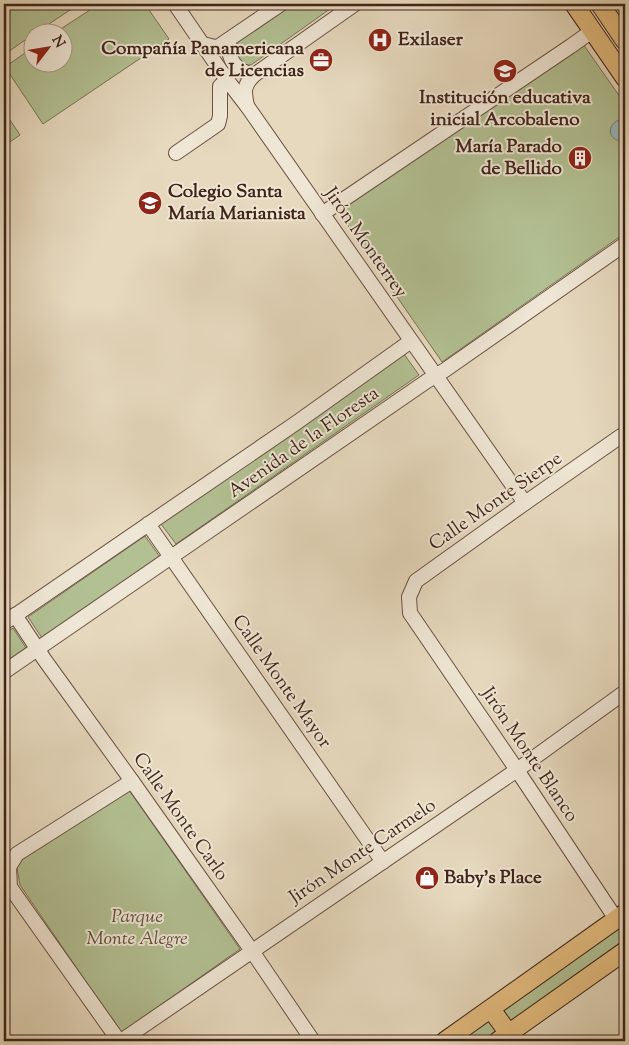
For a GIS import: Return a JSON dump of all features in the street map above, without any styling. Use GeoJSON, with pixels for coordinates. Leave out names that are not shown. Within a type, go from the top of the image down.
{"type":"FeatureCollection","features":[{"type":"Feature","properties":{"kind":"main road"},"geometry":{"type":"LineString","coordinates":[[574,4],[592,31],[622,67]]}},
{"type":"Feature","properties":{"kind":"main road"},"geometry":{"type":"LineString","coordinates":[[589,4],[592,31]]}},
{"type":"Feature","properties":{"kind":"main road"},"geometry":{"type":"LineString","coordinates":[[600,4],[625,41]]}},
{"type":"Feature","properties":{"kind":"main road"},"geometry":{"type":"LineString","coordinates":[[445,1041],[621,916]]}},
{"type":"Feature","properties":{"kind":"main road"},"geometry":{"type":"LineString","coordinates":[[491,1009],[503,1037],[625,951]]}},
{"type":"Feature","properties":{"kind":"street","name":"Jirón Monterrey"},"geometry":{"type":"LineString","coordinates":[[175,4],[525,503]]}},
{"type":"Feature","properties":{"kind":"street"},"geometry":{"type":"LineString","coordinates":[[203,44],[219,46],[281,4]]}},
{"type":"Feature","properties":{"kind":"street"},"geometry":{"type":"LineString","coordinates":[[247,106],[245,87],[254,75],[355,4]]}},
{"type":"Feature","properties":{"kind":"street"},"geometry":{"type":"LineString","coordinates":[[322,214],[592,31]]}},
{"type":"Feature","properties":{"kind":"street"},"geometry":{"type":"LineString","coordinates":[[229,40],[228,48],[233,64],[246,73],[254,75]]}},
{"type":"Feature","properties":{"kind":"street"},"geometry":{"type":"LineString","coordinates":[[176,153],[218,124],[220,116],[220,86],[227,80]]}},
{"type":"Feature","properties":{"kind":"street","name":"Avenida de la Floresta"},"geometry":{"type":"LineString","coordinates":[[4,672],[435,375],[445,370],[625,244]]}},
{"type":"Feature","properties":{"kind":"street","name":"Avenida de la Floresta"},"geometry":{"type":"LineString","coordinates":[[9,619],[411,342]]}},
{"type":"Feature","properties":{"kind":"street","name":"Calle Monte Sierpe"},"geometry":{"type":"LineString","coordinates":[[410,614],[409,597],[416,581],[525,503],[625,435]]}},
{"type":"Feature","properties":{"kind":"street","name":"Calle Monte Mayor"},"geometry":{"type":"LineString","coordinates":[[148,524],[383,862]]}},
{"type":"Feature","properties":{"kind":"street","name":"Jirón Monte Blanco"},"geometry":{"type":"LineString","coordinates":[[410,614],[517,770],[621,916]]}},
{"type":"Feature","properties":{"kind":"street","name":"Calle Monte Carlo"},"geometry":{"type":"LineString","coordinates":[[9,619],[38,649],[252,951],[313,1041]]}},
{"type":"Feature","properties":{"kind":"street","name":"Jirón Monte Carmelo"},"geometry":{"type":"LineString","coordinates":[[120,1041],[517,770],[625,692]]}},
{"type":"Feature","properties":{"kind":"street"},"geometry":{"type":"LineString","coordinates":[[120,1041],[10,887],[9,867],[16,854],[132,781]]}},
{"type":"Feature","properties":{"kind":"green space"},"geometry":{"type":"Polygon","coordinates":[[[4,4],[79,4],[52,22],[22,22],[22,42],[4,55],[4,4]]]}},
{"type":"Feature","properties":{"kind":"green space"},"geometry":{"type":"Polygon","coordinates":[[[99,4],[145,4],[169,39],[43,124],[5,67],[22,55],[22,72],[72,72],[71,22],[99,4]]]}},
{"type":"Feature","properties":{"kind":"green space"},"geometry":{"type":"Polygon","coordinates":[[[294,4],[337,4],[251,65],[246,65],[237,59],[237,43],[294,4]]]}},
{"type":"Feature","properties":{"kind":"green space"},"geometry":{"type":"Polygon","coordinates":[[[608,4],[618,4],[625,13],[625,28],[608,4]]]}},
{"type":"Feature","properties":{"kind":"green space"},"geometry":{"type":"Polygon","coordinates":[[[583,44],[625,104],[625,233],[442,362],[335,207],[583,44]]]}},
{"type":"Feature","properties":{"kind":"green space"},"geometry":{"type":"Polygon","coordinates":[[[4,111],[20,135],[4,146],[4,111]]]}},
{"type":"Feature","properties":{"kind":"green space"},"geometry":{"type":"Polygon","coordinates":[[[404,354],[419,375],[176,544],[161,524],[404,354]]]}},
{"type":"Feature","properties":{"kind":"green space"},"geometry":{"type":"Polygon","coordinates":[[[145,536],[160,557],[42,638],[28,617],[145,536]]]}},
{"type":"Feature","properties":{"kind":"green space"},"geometry":{"type":"Polygon","coordinates":[[[13,628],[26,648],[4,663],[4,634],[13,628]]]}},
{"type":"Feature","properties":{"kind":"green space","name":"Parque Monte Alegre"},"geometry":{"type":"Polygon","coordinates":[[[129,790],[240,949],[121,1033],[20,885],[17,868],[23,857],[129,790]]]}},
{"type":"Feature","properties":{"kind":"green space"},"geometry":{"type":"Polygon","coordinates":[[[625,919],[625,941],[511,1023],[501,1008],[625,919]]]}},
{"type":"Feature","properties":{"kind":"green space"},"geometry":{"type":"Polygon","coordinates":[[[489,1018],[498,1032],[484,1041],[454,1041],[489,1018]]]}},
{"type":"Feature","properties":{"kind":"water"},"geometry":{"type":"Polygon","coordinates":[[[619,120],[625,121],[625,140],[620,141],[613,137],[610,130],[614,123],[619,120]]]}},
{"type":"Feature","properties":{"kind":"place","name":"Exilaser"},"geometry":{"type":"Point","coordinates":[380,40]}},
{"type":"Feature","properties":{"kind":"place","name":"Compañía Panamericana de Licencias"},"geometry":{"type":"Point","coordinates":[321,60]}},
{"type":"Feature","properties":{"kind":"place","name":"Institución educativa inicial Arcobaleno"},"geometry":{"type":"Point","coordinates":[505,71]}},
{"type":"Feature","properties":{"kind":"place","name":"María Parado de Bellido"},"geometry":{"type":"Point","coordinates":[580,158]}},
{"type":"Feature","properties":{"kind":"place","name":"Colegio Santa María Marianista"},"geometry":{"type":"Point","coordinates":[150,203]}},
{"type":"Feature","properties":{"kind":"place","name":"Baby's Place"},"geometry":{"type":"Point","coordinates":[427,878]}}]}
